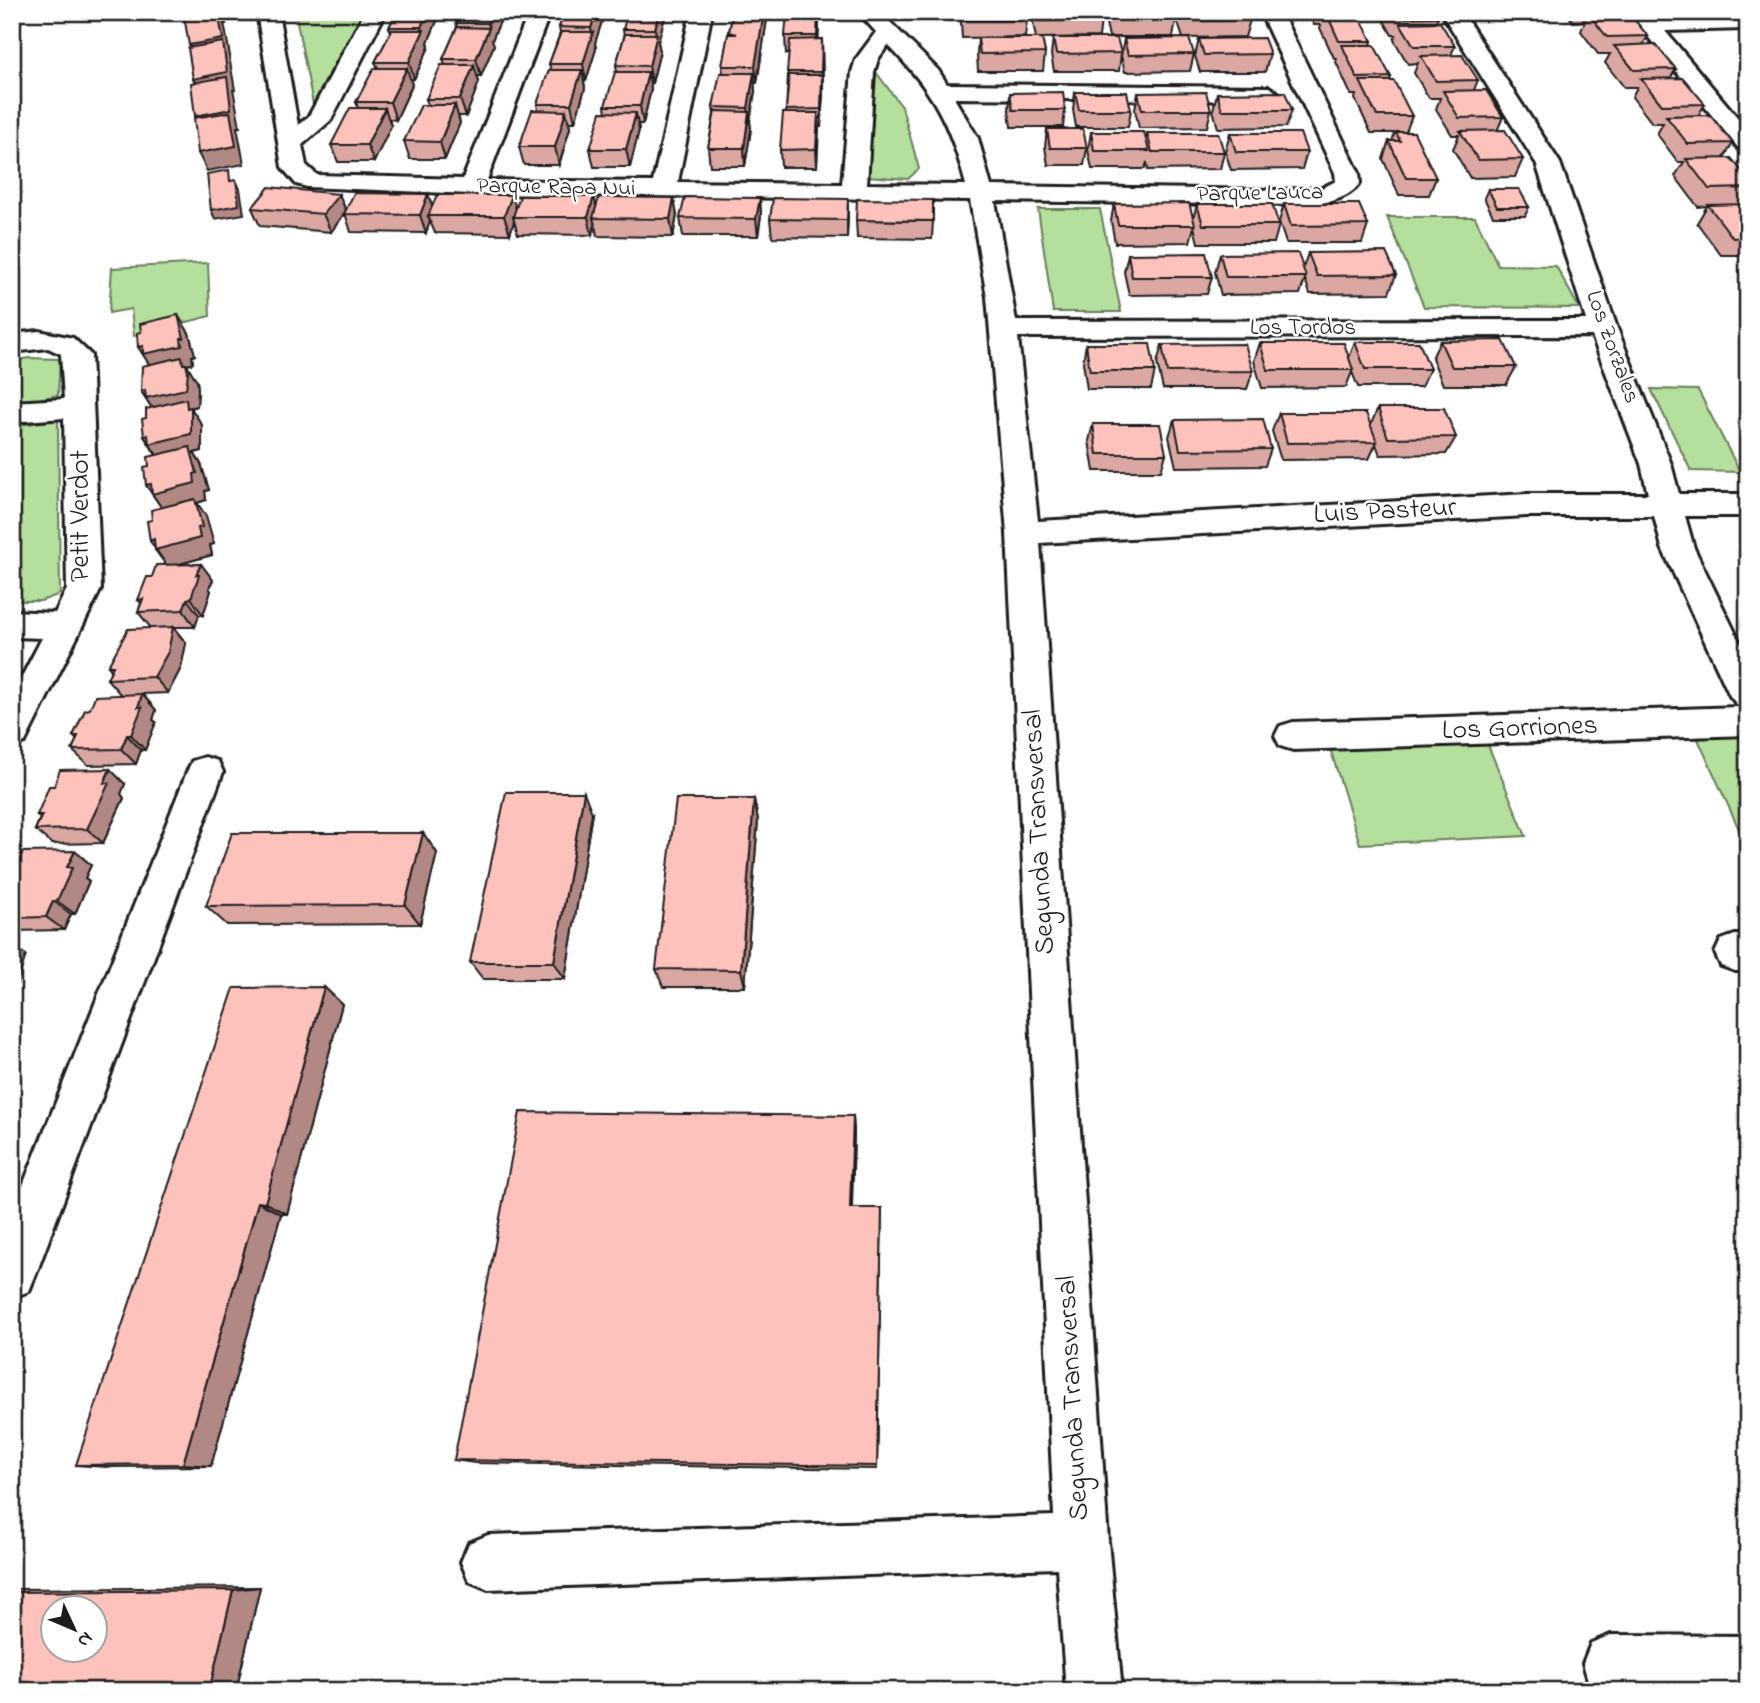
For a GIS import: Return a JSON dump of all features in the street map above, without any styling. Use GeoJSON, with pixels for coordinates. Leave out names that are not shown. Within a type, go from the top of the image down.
{"type":"FeatureCollection","features":[{"type":"Feature","properties":{"kind":"street","name":"Parque Rapa Nui"},"geometry":{"type":"LineString","coordinates":[[267,12],[290,143],[298,173],[316,182],[472,187],[980,193]]}},
{"type":"Feature","properties":{"kind":"street"},"geometry":{"type":"LineString","coordinates":[[290,143],[319,120],[376,12]]}},
{"type":"Feature","properties":{"kind":"street"},"geometry":{"type":"LineString","coordinates":[[472,187],[540,12]]}},
{"type":"Feature","properties":{"kind":"street"},"geometry":{"type":"LineString","coordinates":[[664,189],[702,12]]}},
{"type":"Feature","properties":{"kind":"street","name":"Segunda Transversal"},"geometry":{"type":"LineString","coordinates":[[868,12],[888,30],[942,91],[966,138],[980,193],[1003,329],[1023,533],[1082,1541],[1094,1691]]}},
{"type":"Feature","properties":{"kind":"street","name":"Parque Lauca"},"geometry":{"type":"LineString","coordinates":[[980,193],[1329,195],[1344,188],[1349,178],[1270,12]]}},
{"type":"Feature","properties":{"kind":"street","name":"Los Zorzales"},"geometry":{"type":"LineString","coordinates":[[1451,12],[1548,163],[1603,328],[1656,464],[1678,548],[1748,696]]}},
{"type":"Feature","properties":{"kind":"street"},"geometry":{"type":"LineString","coordinates":[[1643,18],[1748,23]]}},
{"type":"Feature","properties":{"kind":"street"},"geometry":{"type":"LineString","coordinates":[[1643,18],[1748,145]]}},
{"type":"Feature","properties":{"kind":"street"},"geometry":{"type":"LineString","coordinates":[[854,192],[863,72],[867,59],[888,30]]}},
{"type":"Feature","properties":{"kind":"street"},"geometry":{"type":"LineString","coordinates":[[942,91],[1309,94]]}},
{"type":"Feature","properties":{"kind":"street"},"geometry":{"type":"LineString","coordinates":[[1722,112],[1748,111]]}},
{"type":"Feature","properties":{"kind":"street","name":"Los Tordos"},"geometry":{"type":"LineString","coordinates":[[1003,329],[1603,328]]}},
{"type":"Feature","properties":{"kind":"street","name":"Petit Verdot"},"geometry":{"type":"LineString","coordinates":[[12,342],[44,339],[71,346],[77,355],[81,407],[84,589],[12,732]]}},
{"type":"Feature","properties":{"kind":"street"},"geometry":{"type":"LineString","coordinates":[[12,412],[81,407]]}},
{"type":"Feature","properties":{"kind":"street","name":"Luis Pasteur"},"geometry":{"type":"LineString","coordinates":[[1023,533],[1457,508],[1748,505]]}},
{"type":"Feature","properties":{"kind":"street"},"geometry":{"type":"LineString","coordinates":[[12,624],[67,626]]}},
{"type":"Feature","properties":{"kind":"street","name":"Los Gorriones"},"geometry":{"type":"LineString","coordinates":[[1293,736],[1748,721]]}},
{"type":"Feature","properties":{"kind":"street"},"geometry":{"type":"LineString","coordinates":[[12,1274],[205,772]]}},
{"type":"Feature","properties":{"kind":"street"},"geometry":{"type":"LineString","coordinates":[[488,1562],[1082,1541]]}},
{"type":"Feature","properties":{"kind":"street"},"geometry":{"type":"LineString","coordinates":[[1619,1691],[1611,1663],[1748,1664]]}},
{"type":"Feature","properties":{"kind":"green space"},"geometry":{"type":"Polygon","coordinates":[[[295,12],[363,12],[313,104],[295,12]]]}},
{"type":"Feature","properties":{"kind":"green space"},"geometry":{"type":"Polygon","coordinates":[[[876,72],[902,107],[919,169],[908,179],[867,176],[876,72]]]}},
{"type":"Feature","properties":{"kind":"green space"},"geometry":{"type":"Polygon","coordinates":[[[1038,209],[1100,209],[1121,312],[1053,312],[1038,209]]]}},
{"type":"Feature","properties":{"kind":"green space"},"geometry":{"type":"Polygon","coordinates":[[[1387,217],[1475,217],[1498,265],[1556,266],[1579,308],[1424,307],[1387,217]]]}},
{"type":"Feature","properties":{"kind":"green space"},"geometry":{"type":"Polygon","coordinates":[[[208,263],[210,316],[134,336],[131,309],[109,313],[112,268],[208,263]]]}},
{"type":"Feature","properties":{"kind":"green space"},"geometry":{"type":"Polygon","coordinates":[[[29,358],[60,359],[58,395],[12,405],[12,361],[29,358]]]}},
{"type":"Feature","properties":{"kind":"green space"},"geometry":{"type":"Polygon","coordinates":[[[1651,389],[1698,390],[1740,472],[1691,471],[1651,389]]]}},
{"type":"Feature","properties":{"kind":"green space"},"geometry":{"type":"Polygon","coordinates":[[[58,420],[60,594],[41,601],[12,601],[12,426],[58,420]]]}},
{"type":"Feature","properties":{"kind":"green space"},"geometry":{"type":"Polygon","coordinates":[[[1741,734],[1748,745],[1748,849],[1696,735],[1741,734]]]}},
{"type":"Feature","properties":{"kind":"green space"},"geometry":{"type":"Polygon","coordinates":[[[1485,738],[1526,836],[1360,844],[1329,745],[1485,738]]]}},
{"type":"Feature","properties":{"kind":"building"},"geometry":{"type":"Polygon","coordinates":[[[218,12],[223,39],[189,45],[184,16],[218,12]]]}},
{"type":"Feature","properties":{"kind":"building"},"geometry":{"type":"Polygon","coordinates":[[[397,12],[428,12],[421,27],[389,27],[397,12]]]}},
{"type":"Feature","properties":{"kind":"building"},"geometry":{"type":"Polygon","coordinates":[[[461,12],[492,12],[488,23],[456,23],[461,12]]]}},
{"type":"Feature","properties":{"kind":"building"},"geometry":{"type":"Polygon","coordinates":[[[565,12],[596,12],[591,28],[559,27],[565,12]]]}},
{"type":"Feature","properties":{"kind":"building"},"geometry":{"type":"Polygon","coordinates":[[[628,12],[659,12],[655,29],[623,29],[628,12]]]}},
{"type":"Feature","properties":{"kind":"building"},"geometry":{"type":"Polygon","coordinates":[[[733,12],[764,12],[755,66],[722,66],[728,34],[737,34],[729,32],[733,12]]]}},
{"type":"Feature","properties":{"kind":"building"},"geometry":{"type":"Polygon","coordinates":[[[787,12],[818,12],[817,36],[785,36],[787,12]]]}},
{"type":"Feature","properties":{"kind":"building"},"geometry":{"type":"Polygon","coordinates":[[[963,12],[1026,12],[1027,20],[963,20],[963,12]]]}},
{"type":"Feature","properties":{"kind":"building"},"geometry":{"type":"Polygon","coordinates":[[[1036,12],[1099,12],[1101,20],[1038,21],[1036,12]]]}},
{"type":"Feature","properties":{"kind":"building"},"geometry":{"type":"Polygon","coordinates":[[[1110,12],[1173,12],[1176,20],[1112,20],[1110,12]]]}},
{"type":"Feature","properties":{"kind":"building"},"geometry":{"type":"Polygon","coordinates":[[[1184,12],[1247,12],[1250,20],[1186,21],[1184,12]]]}},
{"type":"Feature","properties":{"kind":"building"},"geometry":{"type":"Polygon","coordinates":[[[1326,12],[1357,12],[1372,41],[1339,41],[1326,12]]]}},
{"type":"Feature","properties":{"kind":"building"},"geometry":{"type":"Polygon","coordinates":[[[1395,12],[1435,12],[1438,17],[1398,18],[1395,12]]]}},
{"type":"Feature","properties":{"kind":"building"},"geometry":{"type":"Polygon","coordinates":[[[1629,13],[1648,36],[1607,37],[1589,14],[1629,13]]]}},
{"type":"Feature","properties":{"kind":"building"},"geometry":{"type":"Polygon","coordinates":[[[1440,22],[1455,46],[1414,46],[1400,23],[1440,22]]]}},
{"type":"Feature","properties":{"kind":"building"},"geometry":{"type":"Polygon","coordinates":[[[457,27],[489,28],[476,59],[443,59],[457,27]]]}},
{"type":"Feature","properties":{"kind":"building"},"geometry":{"type":"Polygon","coordinates":[[[392,30],[424,30],[409,62],[375,62],[392,30]]]}},
{"type":"Feature","properties":{"kind":"building"},"geometry":{"type":"Polygon","coordinates":[[[561,32],[593,32],[583,64],[549,64],[561,32]]]}},
{"type":"Feature","properties":{"kind":"building"},"geometry":{"type":"Polygon","coordinates":[[[625,34],[657,34],[649,66],[616,65],[625,34]]]}},
{"type":"Feature","properties":{"kind":"building"},"geometry":{"type":"Polygon","coordinates":[[[978,38],[1042,38],[1045,53],[980,54],[978,38]]]}},
{"type":"Feature","properties":{"kind":"building"},"geometry":{"type":"Polygon","coordinates":[[[1053,38],[1117,38],[1121,53],[1056,54],[1053,38]]]}},
{"type":"Feature","properties":{"kind":"building"},"geometry":{"type":"Polygon","coordinates":[[[1189,38],[1194,54],[1128,55],[1124,39],[1189,38]]]}},
{"type":"Feature","properties":{"kind":"building"},"geometry":{"type":"Polygon","coordinates":[[[1264,38],[1270,54],[1204,55],[1199,39],[1264,38]]]}},
{"type":"Feature","properties":{"kind":"building"},"geometry":{"type":"Polygon","coordinates":[[[822,39],[821,72],[787,72],[790,40],[822,39]]]}},
{"type":"Feature","properties":{"kind":"building"},"geometry":{"type":"Polygon","coordinates":[[[223,42],[227,72],[193,79],[188,48],[223,42]]]}},
{"type":"Feature","properties":{"kind":"building"},"geometry":{"type":"Polygon","coordinates":[[[1655,44],[1676,69],[1634,70],[1614,46],[1655,44]]]}},
{"type":"Feature","properties":{"kind":"building"},"geometry":{"type":"Polygon","coordinates":[[[1342,45],[1374,45],[1391,77],[1357,78],[1342,45]]]}},
{"type":"Feature","properties":{"kind":"building"},"geometry":{"type":"Polygon","coordinates":[[[1462,55],[1478,80],[1436,81],[1421,56],[1462,55]]]}},
{"type":"Feature","properties":{"kind":"building"},"geometry":{"type":"Polygon","coordinates":[[[441,65],[474,65],[460,99],[426,99],[441,65]]]}},
{"type":"Feature","properties":{"kind":"building"},"geometry":{"type":"Polygon","coordinates":[[[374,68],[407,68],[390,102],[356,102],[374,68]]]}},
{"type":"Feature","properties":{"kind":"building"},"geometry":{"type":"Polygon","coordinates":[[[549,70],[582,70],[571,104],[537,104],[549,70]]]}},
{"type":"Feature","properties":{"kind":"building"},"geometry":{"type":"Polygon","coordinates":[[[615,72],[648,72],[640,106],[605,106],[615,72]]]}},
{"type":"Feature","properties":{"kind":"building"},"geometry":{"type":"Polygon","coordinates":[[[720,73],[754,73],[748,108],[713,107],[720,73]]]}},
{"type":"Feature","properties":{"kind":"building"},"geometry":{"type":"Polygon","coordinates":[[[789,75],[822,75],[821,109],[786,110],[789,75]]]}},
{"type":"Feature","properties":{"kind":"building"},"geometry":{"type":"Polygon","coordinates":[[[227,77],[231,109],[195,116],[191,83],[227,77]]]}},
{"type":"Feature","properties":{"kind":"building"},"geometry":{"type":"Polygon","coordinates":[[[1683,78],[1705,104],[1662,105],[1641,79],[1683,78]]]}},
{"type":"Feature","properties":{"kind":"building"},"geometry":{"type":"Polygon","coordinates":[[[1360,81],[1394,81],[1412,116],[1377,116],[1360,81]]]}},
{"type":"Feature","properties":{"kind":"building"},"geometry":{"type":"Polygon","coordinates":[[[1486,90],[1503,117],[1459,118],[1443,91],[1486,90]]]}},
{"type":"Feature","properties":{"kind":"building"},"geometry":{"type":"Polygon","coordinates":[[[1063,92],[1065,110],[1013,110],[1010,93],[1063,92]]]}},
{"type":"Feature","properties":{"kind":"building"},"geometry":{"type":"Polygon","coordinates":[[[1075,92],[1127,92],[1131,110],[1079,110],[1075,92]]]}},
{"type":"Feature","properties":{"kind":"building"},"geometry":{"type":"Polygon","coordinates":[[[1206,92],[1211,110],[1142,110],[1138,93],[1206,92]]]}},
{"type":"Feature","properties":{"kind":"building"},"geometry":{"type":"Polygon","coordinates":[[[1285,92],[1292,110],[1222,110],[1217,93],[1285,92]]]}},
{"type":"Feature","properties":{"kind":"building"},"geometry":{"type":"Polygon","coordinates":[[[421,105],[455,105],[440,142],[404,141],[421,105]]]}},
{"type":"Feature","properties":{"kind":"building"},"geometry":{"type":"Polygon","coordinates":[[[350,108],[385,108],[367,145],[331,145],[350,108]]]}},
{"type":"Feature","properties":{"kind":"building"},"geometry":{"type":"Polygon","coordinates":[[[532,110],[566,111],[555,147],[519,147],[532,110]]]}},
{"type":"Feature","properties":{"kind":"building"},"geometry":{"type":"Polygon","coordinates":[[[715,111],[749,112],[744,148],[708,148],[715,111]]]}},
{"type":"Feature","properties":{"kind":"building"},"geometry":{"type":"Polygon","coordinates":[[[230,112],[236,146],[198,153],[194,118],[230,112]]]}},
{"type":"Feature","properties":{"kind":"building"},"geometry":{"type":"Polygon","coordinates":[[[601,112],[636,113],[626,149],[590,149],[601,112]]]}},
{"type":"Feature","properties":{"kind":"building"},"geometry":{"type":"Polygon","coordinates":[[[783,113],[818,113],[816,149],[780,150],[783,113]]]}},
{"type":"Feature","properties":{"kind":"building"},"geometry":{"type":"Polygon","coordinates":[[[1710,115],[1733,143],[1688,144],[1666,116],[1710,115]]]}},
{"type":"Feature","properties":{"kind":"building"},"geometry":{"type":"Polygon","coordinates":[[[1047,129],[1083,129],[1087,148],[1050,148],[1047,129]]]}},
{"type":"Feature","properties":{"kind":"building"},"geometry":{"type":"Polygon","coordinates":[[[1505,130],[1523,159],[1478,160],[1460,131],[1505,130]]]}},
{"type":"Feature","properties":{"kind":"building"},"geometry":{"type":"Polygon","coordinates":[[[1091,132],[1144,132],[1149,151],[1094,151],[1091,132]]]}},
{"type":"Feature","properties":{"kind":"building"},"geometry":{"type":"Polygon","coordinates":[[[1396,132],[1414,132],[1436,178],[1406,178],[1389,141],[1400,141],[1396,132]]]}},
{"type":"Feature","properties":{"kind":"building"},"geometry":{"type":"Polygon","coordinates":[[[1147,133],[1218,133],[1224,152],[1152,152],[1147,133]]]}},
{"type":"Feature","properties":{"kind":"building"},"geometry":{"type":"Polygon","coordinates":[[[1230,133],[1300,133],[1307,152],[1236,152],[1230,133]]]}},
{"type":"Feature","properties":{"kind":"building"},"geometry":{"type":"Polygon","coordinates":[[[1731,158],[1748,178],[1748,188],[1709,189],[1686,159],[1731,158]]]}},
{"type":"Feature","properties":{"kind":"building"},"geometry":{"type":"Polygon","coordinates":[[[229,170],[230,181],[236,180],[239,205],[211,210],[207,174],[229,170]]]}},
{"type":"Feature","properties":{"kind":"building"},"geometry":{"type":"Polygon","coordinates":[[[269,187],[339,194],[323,214],[252,208],[269,187]]]}},
{"type":"Feature","properties":{"kind":"building"},"geometry":{"type":"Polygon","coordinates":[[[1488,189],[1519,189],[1529,207],[1497,207],[1488,189]]]}},
{"type":"Feature","properties":{"kind":"building"},"geometry":{"type":"Polygon","coordinates":[[[354,193],[428,194],[420,215],[344,214],[354,193]]]}},
{"type":"Feature","properties":{"kind":"building"},"geometry":{"type":"Polygon","coordinates":[[[437,195],[512,195],[504,216],[428,216],[437,195]]]}},
{"type":"Feature","properties":{"kind":"building"},"geometry":{"type":"Polygon","coordinates":[[[520,196],[594,196],[588,217],[513,217],[520,196]]]}},
{"type":"Feature","properties":{"kind":"building"},"geometry":{"type":"Polygon","coordinates":[[[599,197],[674,198],[670,219],[593,218],[599,197]]]}},
{"type":"Feature","properties":{"kind":"building"},"geometry":{"type":"Polygon","coordinates":[[[685,197],[760,198],[756,219],[680,218],[685,197]]]}},
{"type":"Feature","properties":{"kind":"building"},"geometry":{"type":"Polygon","coordinates":[[[773,198],[848,199],[847,220],[770,219],[773,198]]]}},
{"type":"Feature","properties":{"kind":"building"},"geometry":{"type":"Polygon","coordinates":[[[857,199],[933,200],[933,221],[856,220],[857,199]]]}},
{"type":"Feature","properties":{"kind":"building"},"geometry":{"type":"Polygon","coordinates":[[[1189,203],[1195,225],[1118,225],[1114,204],[1189,203]]]}},
{"type":"Feature","properties":{"kind":"building"},"geometry":{"type":"Polygon","coordinates":[[[1197,204],[1272,204],[1279,225],[1203,225],[1197,204]]]}},
{"type":"Feature","properties":{"kind":"building"},"geometry":{"type":"Polygon","coordinates":[[[1284,204],[1359,204],[1368,225],[1291,226],[1284,204]]]}},
{"type":"Feature","properties":{"kind":"building"},"geometry":{"type":"Polygon","coordinates":[[[1748,204],[1748,237],[1733,238],[1708,205],[1748,204]]]}},
{"type":"Feature","properties":{"kind":"building"},"geometry":{"type":"Polygon","coordinates":[[[1386,252],[1396,275],[1317,276],[1308,253],[1386,252]]]}},
{"type":"Feature","properties":{"kind":"building"},"geometry":{"type":"Polygon","coordinates":[[[1206,253],[1212,277],[1132,277],[1128,254],[1206,253]]]}},
{"type":"Feature","properties":{"kind":"building"},"geometry":{"type":"Polygon","coordinates":[[[1298,253],[1306,277],[1226,277],[1220,254],[1298,253]]]}},
{"type":"Feature","properties":{"kind":"building"},"geometry":{"type":"Polygon","coordinates":[[[178,315],[184,338],[181,338],[182,346],[143,354],[143,346],[138,347],[137,333],[141,332],[140,324],[178,315]]]}},
{"type":"Feature","properties":{"kind":"building"},"geometry":{"type":"Polygon","coordinates":[[[1503,340],[1516,367],[1452,367],[1440,341],[1503,340]]]}},
{"type":"Feature","properties":{"kind":"building"},"geometry":{"type":"Polygon","coordinates":[[[1355,342],[1419,342],[1430,369],[1365,369],[1355,342]]]}},
{"type":"Feature","properties":{"kind":"building"},"geometry":{"type":"Polygon","coordinates":[[[1260,343],[1344,343],[1353,370],[1268,370],[1260,343]]]}},
{"type":"Feature","properties":{"kind":"building"},"geometry":{"type":"Polygon","coordinates":[[[1086,344],[1150,344],[1155,371],[1090,371],[1086,344]]]}},
{"type":"Feature","properties":{"kind":"building"},"geometry":{"type":"Polygon","coordinates":[[[1245,344],[1253,371],[1167,372],[1162,345],[1245,344]]]}},
{"type":"Feature","properties":{"kind":"building"},"geometry":{"type":"Polygon","coordinates":[[[182,357],[188,372],[186,389],[146,398],[145,390],[141,391],[142,366],[182,357]]]}},
{"type":"Feature","properties":{"kind":"building"},"geometry":{"type":"Polygon","coordinates":[[[186,399],[187,408],[191,407],[191,434],[149,444],[148,435],[144,436],[142,419],[146,418],[146,409],[186,399]]]}},
{"type":"Feature","properties":{"kind":"building"},"geometry":{"type":"Polygon","coordinates":[[[1378,408],[1444,408],[1456,437],[1388,438],[1378,408]]]}},
{"type":"Feature","properties":{"kind":"building"},"geometry":{"type":"Polygon","coordinates":[[[1279,413],[1366,413],[1377,442],[1287,443],[1279,413]]]}},
{"type":"Feature","properties":{"kind":"building"},"geometry":{"type":"Polygon","coordinates":[[[1263,419],[1271,449],[1180,450],[1174,420],[1263,419]]]}},
{"type":"Feature","properties":{"kind":"building"},"geometry":{"type":"Polygon","coordinates":[[[1093,424],[1160,424],[1166,454],[1097,454],[1093,424]]]}},
{"type":"Feature","properties":{"kind":"building"},"geometry":{"type":"Polygon","coordinates":[[[190,447],[197,473],[194,474],[195,483],[152,494],[151,484],[146,485],[144,467],[149,466],[148,457],[190,447]]]}},
{"type":"Feature","properties":{"kind":"building"},"geometry":{"type":"Polygon","coordinates":[[[195,499],[202,527],[198,528],[200,538],[155,550],[154,539],[150,541],[147,521],[152,520],[151,510],[195,499]]]}},
{"type":"Feature","properties":{"kind":"building"},"geometry":{"type":"Polygon","coordinates":[[[201,564],[191,598],[187,599],[183,610],[138,612],[143,599],[138,600],[147,577],[152,577],[156,565],[201,564]]]}},
{"type":"Feature","properties":{"kind":"building"},"geometry":{"type":"Polygon","coordinates":[[[173,627],[168,652],[154,677],[107,679],[113,666],[108,666],[128,629],[173,627]]]}},
{"type":"Feature","properties":{"kind":"building"},"geometry":{"type":"Polygon","coordinates":[[[142,694],[138,707],[142,707],[131,735],[127,735],[121,749],[72,750],[78,736],[73,736],[95,696],[142,694]]]}},
{"type":"Feature","properties":{"kind":"building"},"geometry":{"type":"Polygon","coordinates":[[[110,769],[104,783],[109,783],[87,829],[35,830],[42,815],[37,815],[49,786],[54,786],[60,770],[110,769]]]}},
{"type":"Feature","properties":{"kind":"building"},"geometry":{"type":"Polygon","coordinates":[[[506,792],[584,792],[554,962],[470,962],[506,792]]]}},
{"type":"Feature","properties":{"kind":"building"},"geometry":{"type":"Polygon","coordinates":[[[676,799],[754,799],[741,970],[656,969],[676,799]]]}},
{"type":"Feature","properties":{"kind":"building"},"geometry":{"type":"Polygon","coordinates":[[[232,833],[423,833],[405,905],[206,906],[232,833]]]}},
{"type":"Feature","properties":{"kind":"building"},"geometry":{"type":"Polygon","coordinates":[[[75,851],[67,867],[72,868],[57,901],[53,901],[46,917],[12,918],[12,870],[23,852],[75,851]]]}},
{"type":"Feature","properties":{"kind":"building"},"geometry":{"type":"Polygon","coordinates":[[[324,987],[265,1203],[258,1202],[183,1464],[76,1465],[234,988],[324,987]]]}},
{"type":"Feature","properties":{"kind":"building"},"geometry":{"type":"Polygon","coordinates":[[[520,1112],[853,1116],[850,1208],[882,1208],[877,1466],[454,1460],[520,1112]]]}},
{"type":"Feature","properties":{"kind":"building"},"geometry":{"type":"Polygon","coordinates":[[[233,1590],[209,1691],[12,1691],[12,1592],[233,1590]]]}}]}
